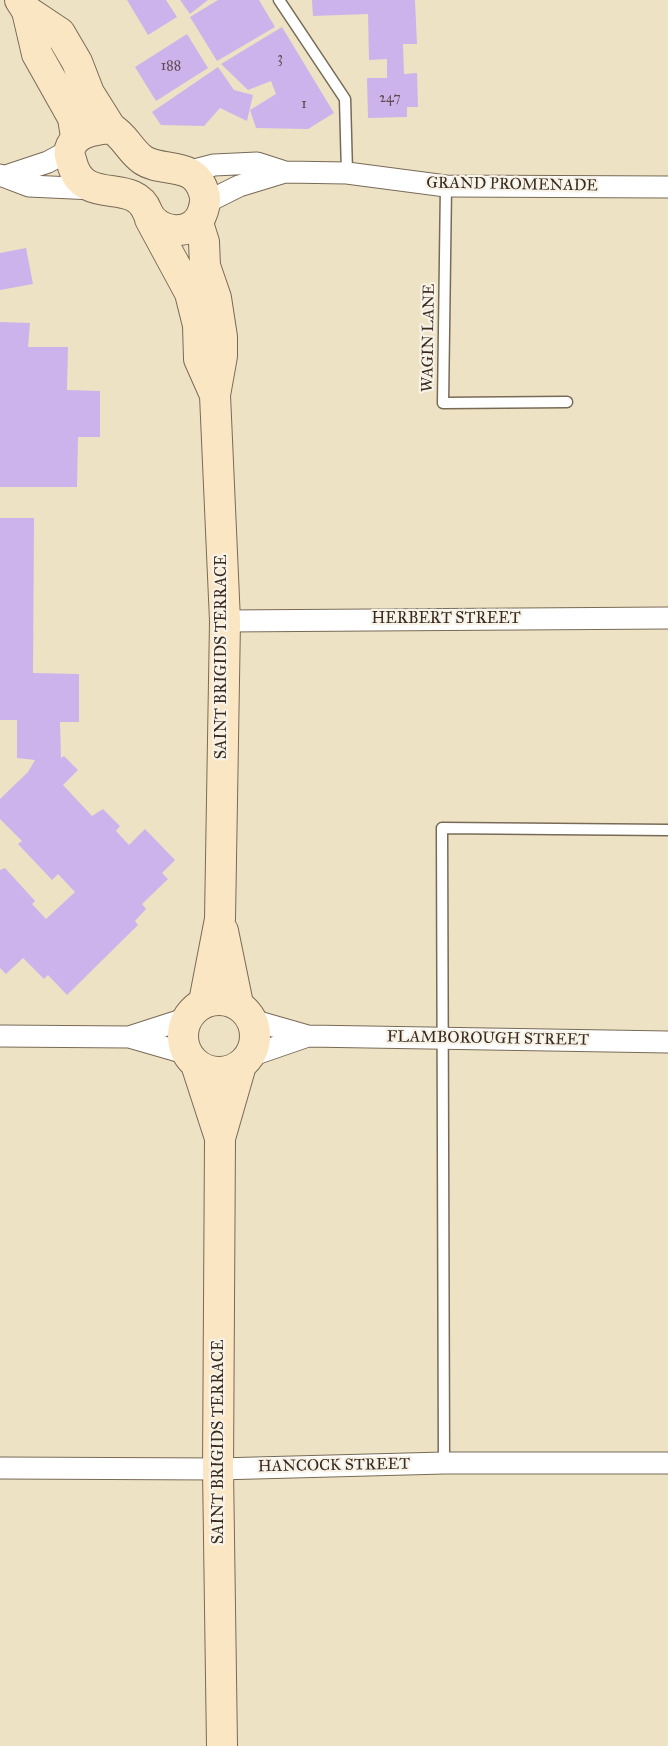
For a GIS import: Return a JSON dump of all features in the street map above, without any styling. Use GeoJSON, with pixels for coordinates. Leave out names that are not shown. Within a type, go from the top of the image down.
{"type":"FeatureCollection","features":[{"type":"Feature","properties":{"kind":"street"},"geometry":{"type":"LineString","coordinates":[[24,6],[60,33],[77,62],[89,93],[111,128],[120,133],[135,153],[145,162],[186,172]]}},
{"type":"Feature","properties":{"kind":"street"},"geometry":{"type":"LineString","coordinates":[[24,6],[37,54],[73,118],[74,170],[82,182],[94,189]]}},
{"type":"Feature","properties":{"kind":"street"},"geometry":{"type":"LineString","coordinates":[[3,176],[48,162],[91,131],[111,128]]}},
{"type":"Feature","properties":{"kind":"street","name":"GRAND PROMENADE"},"geometry":{"type":"LineString","coordinates":[[186,172],[214,165],[257,163],[285,172],[347,173],[446,186],[668,187]]}},
{"type":"Feature","properties":{"kind":"street","name":"SAINT BRIGIDS TERRACE"},"geometry":{"type":"LineString","coordinates":[[186,172],[201,185],[204,194],[201,213],[205,266],[216,298],[222,337],[222,356],[216,395],[225,621],[220,919],[196,1010]]}},
{"type":"Feature","properties":{"kind":"street","name":"GRAND PROMENADE"},"geometry":{"type":"LineString","coordinates":[[201,213],[238,186],[259,182],[285,172]]}},
{"type":"Feature","properties":{"kind":"street"},"geometry":{"type":"LineString","coordinates":[[3,176],[29,186],[94,189]]}},
{"type":"Feature","properties":{"kind":"street","name":"SAINT BRIGIDS TERRACE"},"geometry":{"type":"LineString","coordinates":[[94,189],[116,191],[133,197],[145,206],[189,293],[198,325],[199,359],[216,395]]}},
{"type":"Feature","properties":{"kind":"street"},"geometry":{"type":"LineString","coordinates":[[150,219],[175,231],[188,229],[201,213]]}},
{"type":"Feature","properties":{"kind":"street","name":"HERBERT STREET"},"geometry":{"type":"LineString","coordinates":[[225,621],[668,618]]}},
{"type":"Feature","properties":{"kind":"street","name":"SAINT BRIGIDS TERRACE"},"geometry":{"type":"LineString","coordinates":[[220,919],[245,1012]]}},
{"type":"Feature","properties":{"kind":"street"},"geometry":{"type":"LineString","coordinates":[[0,1036],[129,1037],[192,1059],[207,1070],[220,1072],[230,1071],[246,1061],[255,1044],[256,1032],[245,1012],[222,999],[129,1037]]}},
{"type":"Feature","properties":{"kind":"street"},"geometry":{"type":"LineString","coordinates":[[192,1059],[184,1042],[184,1030],[196,1010]]}},
{"type":"Feature","properties":{"kind":"street","name":"FLAMBOROUGH STREET"},"geometry":{"type":"LineString","coordinates":[[245,1012],[308,1036],[668,1042]]}},
{"type":"Feature","properties":{"kind":"street","name":"FLAMBOROUGH STREET"},"geometry":{"type":"LineString","coordinates":[[246,1061],[308,1036]]}},
{"type":"Feature","properties":{"kind":"street","name":"SAINT BRIGIDS TERRACE"},"geometry":{"type":"LineString","coordinates":[[192,1059],[220,1138]]}},
{"type":"Feature","properties":{"kind":"street","name":"SAINT BRIGIDS TERRACE"},"geometry":{"type":"LineString","coordinates":[[222,1746],[219,1469],[220,1138],[246,1061]]}},
{"type":"Feature","properties":{"kind":"street","name":"HANCOCK STREET"},"geometry":{"type":"LineString","coordinates":[[0,1468],[219,1469],[444,1463],[668,1463]]}},
{"type":"Feature","properties":{"kind":"lane"},"geometry":{"type":"LineString","coordinates":[[279,0],[345,99],[347,173]]}},
{"type":"Feature","properties":{"kind":"lane","name":"WAGIN LANE"},"geometry":{"type":"LineString","coordinates":[[446,186],[443,403],[567,402]]}},
{"type":"Feature","properties":{"kind":"lane"},"geometry":{"type":"LineString","coordinates":[[444,1463],[442,828],[668,830]]}},
{"type":"Feature","properties":{"kind":"building"},"geometry":{"type":"Polygon","coordinates":[[[127,0],[166,0],[177,17],[148,35],[127,0]]]}},
{"type":"Feature","properties":{"kind":"building"},"geometry":{"type":"Polygon","coordinates":[[[180,0],[208,0],[190,14],[180,0]]]}},
{"type":"Feature","properties":{"kind":"building"},"geometry":{"type":"Polygon","coordinates":[[[218,0],[259,0],[275,27],[217,61],[190,17],[218,0]]]}},
{"type":"Feature","properties":{"kind":"building"},"geometry":{"type":"Polygon","coordinates":[[[312,0],[415,0],[417,44],[403,44],[404,74],[417,73],[418,107],[407,107],[407,117],[368,118],[367,78],[387,78],[387,59],[369,60],[368,14],[313,16],[312,0]]]}},
{"type":"Feature","properties":{"kind":"building"},"geometry":{"type":"Polygon","coordinates":[[[282,27],[334,113],[308,129],[256,128],[250,110],[276,94],[271,81],[248,90],[221,64],[282,27]]]}},
{"type":"Feature","properties":{"kind":"building"},"geometry":{"type":"Polygon","coordinates":[[[187,34],[208,68],[156,101],[135,67],[187,34]]]}},
{"type":"Feature","properties":{"kind":"building"},"geometry":{"type":"Polygon","coordinates":[[[218,67],[234,90],[253,95],[247,121],[220,108],[204,126],[161,125],[152,112],[218,67]]]}},
{"type":"Feature","properties":{"kind":"building"},"geometry":{"type":"Polygon","coordinates":[[[26,248],[33,284],[0,290],[0,253],[26,248]]]}},
{"type":"Feature","properties":{"kind":"building"},"geometry":{"type":"Polygon","coordinates":[[[0,322],[30,323],[28,347],[68,347],[67,390],[100,391],[100,437],[78,437],[77,487],[0,487],[0,322]]]}},
{"type":"Feature","properties":{"kind":"building"},"geometry":{"type":"Polygon","coordinates":[[[0,518],[34,518],[33,673],[79,674],[79,722],[60,722],[61,758],[64,756],[78,770],[63,785],[92,816],[103,809],[120,826],[116,831],[129,845],[145,829],[175,860],[162,873],[168,879],[142,904],[146,909],[135,921],[138,925],[67,995],[48,975],[44,979],[23,958],[6,974],[0,968],[0,870],[5,868],[35,901],[32,904],[46,919],[75,892],[58,874],[52,880],[18,844],[22,841],[0,819],[0,799],[28,772],[35,760],[17,758],[17,720],[0,720],[0,518]]]}}]}
